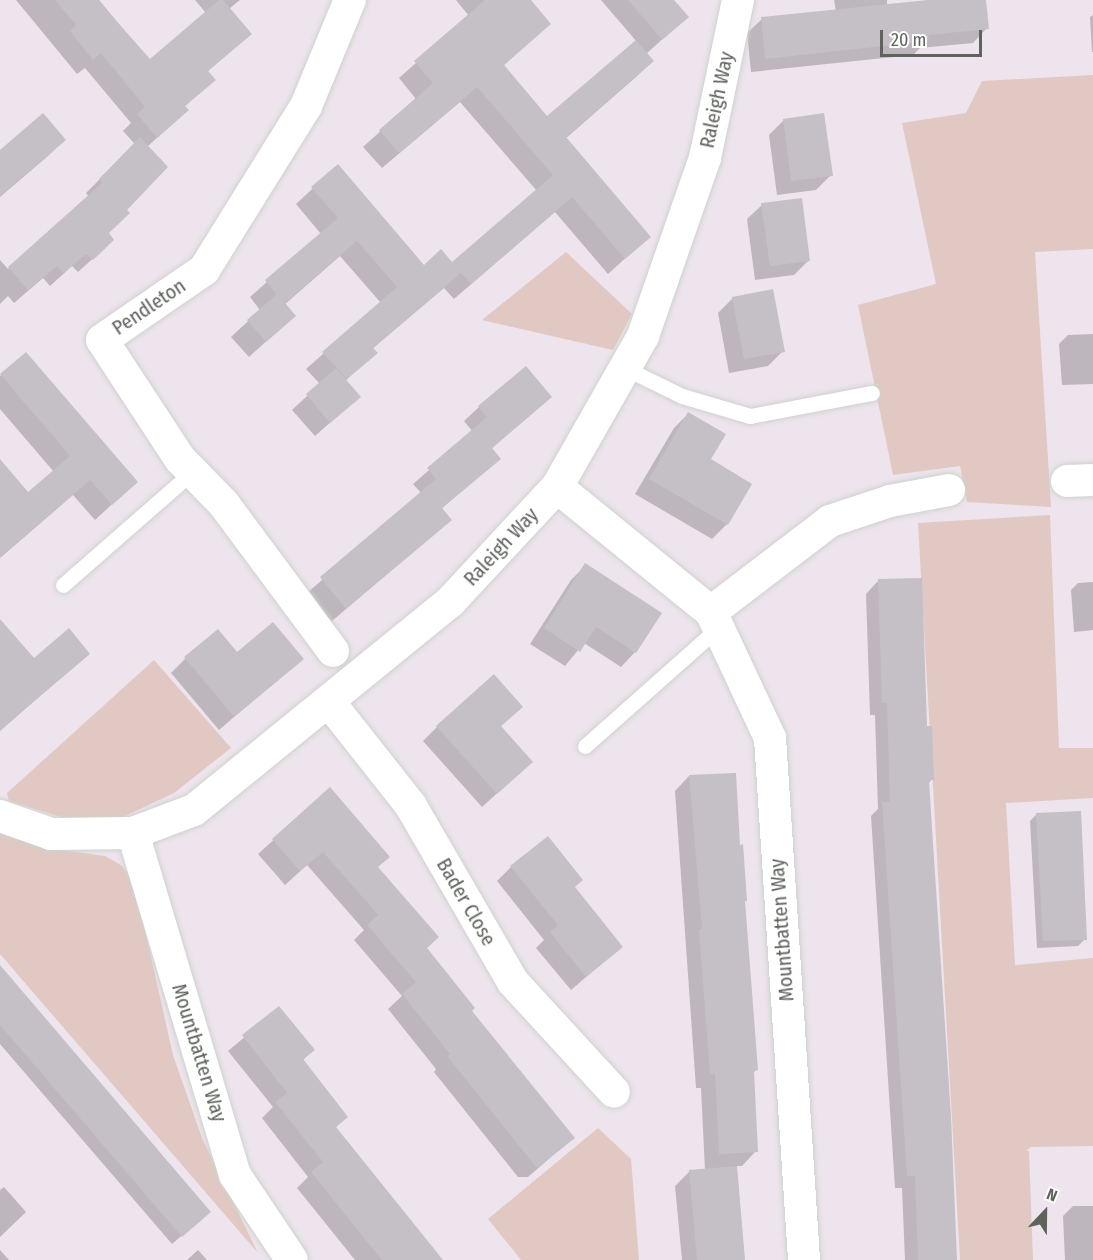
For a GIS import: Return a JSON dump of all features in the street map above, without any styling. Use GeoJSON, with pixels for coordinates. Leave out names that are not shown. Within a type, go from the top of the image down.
{"type":"FeatureCollection","features":[{"type":"Feature","properties":{"kind":"street","name":"Pendleton"},"geometry":{"type":"LineString","coordinates":[[333,651],[224,503],[180,459],[102,340],[204,270],[306,106],[350,0]]}},
{"type":"Feature","properties":{"kind":"street","name":"Raleigh Way"},"geometry":{"type":"LineString","coordinates":[[0,816],[51,834],[133,833],[194,810],[451,601],[557,487],[642,336],[705,158],[738,0]]}},
{"type":"Feature","properties":{"kind":"street","name":"Mountbatten Way"},"geometry":{"type":"LineString","coordinates":[[557,487],[715,620],[770,738],[804,1260]]}},
{"type":"Feature","properties":{"kind":"street"},"geometry":{"type":"LineString","coordinates":[[715,620],[830,521],[890,501],[949,490]]}},
{"type":"Feature","properties":{"kind":"street","name":"Bader Close"},"geometry":{"type":"LineString","coordinates":[[329,702],[411,806],[513,982],[614,1092]]}},
{"type":"Feature","properties":{"kind":"street","name":"Mountbatten Way"},"geometry":{"type":"LineString","coordinates":[[133,833],[236,1175],[292,1260]]}},
{"type":"Feature","properties":{"kind":"lane"},"geometry":{"type":"LineString","coordinates":[[625,368],[682,396],[750,416],[872,393]]}},
{"type":"Feature","properties":{"kind":"lane"},"geometry":{"type":"LineString","coordinates":[[63,585],[193,471]]}},
{"type":"Feature","properties":{"kind":"lane"},"geometry":{"type":"LineString","coordinates":[[585,746],[715,620]]}},
{"type":"Feature","properties":{"kind":"shaded area"},"geometry":{"type":"Polygon","coordinates":[[[1093,75],[1093,249],[1035,252],[1051,507],[967,502],[960,466],[893,475],[858,305],[936,284],[902,123],[966,113],[982,81],[1093,75]]]}},
{"type":"Feature","properties":{"kind":"shaded area"},"geometry":{"type":"Polygon","coordinates":[[[566,252],[632,314],[613,350],[482,320],[566,252]]]}},
{"type":"Feature","properties":{"kind":"shaded area"},"geometry":{"type":"Polygon","coordinates":[[[1050,515],[1059,748],[1093,748],[1093,798],[1006,803],[1015,965],[1093,958],[1093,1146],[1031,1147],[1026,1151],[1029,1151],[1033,1260],[960,1260],[918,523],[1050,515]]]}},
{"type":"Feature","properties":{"kind":"shaded area"},"geometry":{"type":"Polygon","coordinates":[[[154,660],[231,748],[174,793],[123,817],[71,820],[9,801],[7,793],[154,660]]]}},
{"type":"Feature","properties":{"kind":"shaded area"},"geometry":{"type":"Polygon","coordinates":[[[0,834],[54,849],[105,856],[121,865],[134,881],[173,1055],[202,1138],[258,1253],[0,954],[0,834]]]}},
{"type":"Feature","properties":{"kind":"shaded area"},"geometry":{"type":"Polygon","coordinates":[[[598,1128],[631,1159],[639,1260],[521,1260],[488,1219],[598,1128]]]}},
{"type":"Feature","properties":{"kind":"building"},"geometry":{"type":"Polygon","coordinates":[[[55,0],[98,0],[150,59],[219,0],[223,0],[252,34],[208,71],[216,80],[185,106],[189,110],[157,138],[137,114],[145,107],[101,53],[93,60],[70,31],[76,25],[55,0]]]}},
{"type":"Feature","properties":{"kind":"building"},"geometry":{"type":"Polygon","coordinates":[[[485,0],[531,0],[551,24],[504,65],[547,116],[636,40],[654,61],[566,137],[651,237],[625,259],[572,197],[471,284],[461,273],[373,348],[378,353],[347,379],[322,352],[397,287],[357,241],[285,303],[296,316],[266,342],[247,320],[277,294],[265,280],[338,218],[311,187],[338,164],[424,265],[441,249],[452,262],[553,175],[477,87],[399,153],[379,130],[433,83],[414,61],[485,0]]]}},
{"type":"Feature","properties":{"kind":"building"},"geometry":{"type":"Polygon","coordinates":[[[628,0],[674,0],[689,17],[662,40],[628,0]]]}},
{"type":"Feature","properties":{"kind":"building"},"geometry":{"type":"Polygon","coordinates":[[[928,0],[986,0],[989,29],[928,35],[929,41],[765,59],[761,17],[928,0]]]}},
{"type":"Feature","properties":{"kind":"building"},"geometry":{"type":"Polygon","coordinates":[[[43,113],[66,140],[0,196],[0,150],[43,113]]]}},
{"type":"Feature","properties":{"kind":"building"},"geometry":{"type":"Polygon","coordinates":[[[824,113],[833,176],[791,181],[783,119],[824,113]]]}},
{"type":"Feature","properties":{"kind":"building"},"geometry":{"type":"Polygon","coordinates":[[[140,137],[168,167],[127,210],[130,213],[109,233],[114,240],[93,260],[86,254],[64,273],[57,266],[28,290],[8,267],[102,183],[99,179],[140,137]]]}},
{"type":"Feature","properties":{"kind":"building"},"geometry":{"type":"Polygon","coordinates":[[[802,198],[810,261],[770,266],[761,203],[802,198]]]}},
{"type":"Feature","properties":{"kind":"building"},"geometry":{"type":"Polygon","coordinates":[[[773,289],[785,352],[744,359],[732,297],[773,289]]]}},
{"type":"Feature","properties":{"kind":"building"},"geometry":{"type":"Polygon","coordinates":[[[26,352],[138,482],[112,505],[90,480],[0,557],[0,459],[28,492],[70,456],[0,374],[26,352]]]}},
{"type":"Feature","properties":{"kind":"building"},"geometry":{"type":"Polygon","coordinates":[[[526,366],[552,397],[492,448],[501,459],[442,508],[452,520],[346,609],[320,577],[436,479],[427,468],[487,417],[478,406],[526,366]]]}},
{"type":"Feature","properties":{"kind":"building"},"geometry":{"type":"Polygon","coordinates":[[[336,368],[361,397],[330,423],[306,394],[336,368]]]}},
{"type":"Feature","properties":{"kind":"building"},"geometry":{"type":"Polygon","coordinates":[[[688,412],[726,434],[711,459],[752,484],[728,525],[649,479],[688,412]]]}},
{"type":"Feature","properties":{"kind":"building"},"geometry":{"type":"Polygon","coordinates":[[[585,563],[662,613],[636,653],[596,627],[580,652],[544,628],[585,563]]]}},
{"type":"Feature","properties":{"kind":"building"},"geometry":{"type":"Polygon","coordinates":[[[922,578],[927,726],[932,726],[934,780],[929,780],[951,1117],[957,1260],[918,1260],[915,1176],[907,1176],[882,802],[890,802],[887,703],[882,703],[878,579],[922,578]]]}},
{"type":"Feature","properties":{"kind":"building"},"geometry":{"type":"Polygon","coordinates":[[[0,619],[34,658],[69,628],[90,654],[0,730],[0,619]]]}},
{"type":"Feature","properties":{"kind":"building"},"geometry":{"type":"Polygon","coordinates":[[[273,622],[304,659],[234,717],[184,657],[218,629],[237,652],[273,622]]]}},
{"type":"Feature","properties":{"kind":"building"},"geometry":{"type":"Polygon","coordinates":[[[494,674],[523,707],[501,726],[533,762],[497,794],[436,726],[494,674]]]}},
{"type":"Feature","properties":{"kind":"building"},"geometry":{"type":"Polygon","coordinates":[[[736,773],[758,1070],[754,1071],[758,1152],[719,1154],[715,1074],[710,1074],[699,930],[702,929],[689,775],[736,773]]]}},
{"type":"Feature","properties":{"kind":"building"},"geometry":{"type":"Polygon","coordinates":[[[330,787],[390,857],[378,867],[439,937],[427,948],[475,1008],[472,1011],[575,1138],[537,1168],[447,1056],[450,1054],[402,994],[416,982],[367,925],[378,915],[323,852],[300,871],[272,839],[330,787]]]}},
{"type":"Feature","properties":{"kind":"building"},"geometry":{"type":"Polygon","coordinates":[[[1081,811],[1087,940],[1043,941],[1036,813],[1081,811]]]}},
{"type":"Feature","properties":{"kind":"building"},"geometry":{"type":"Polygon","coordinates":[[[548,836],[583,880],[575,887],[623,947],[586,977],[550,932],[558,925],[510,866],[548,836]]]}},
{"type":"Feature","properties":{"kind":"building"},"geometry":{"type":"Polygon","coordinates":[[[0,965],[211,1212],[182,1237],[0,1025],[0,965]]]}},
{"type":"Feature","properties":{"kind":"building"},"geometry":{"type":"Polygon","coordinates":[[[279,1006],[315,1050],[303,1059],[348,1117],[336,1127],[443,1260],[382,1260],[311,1172],[323,1162],[275,1102],[287,1093],[242,1035],[279,1006]]]}},
{"type":"Feature","properties":{"kind":"building"},"geometry":{"type":"Polygon","coordinates":[[[737,1166],[745,1260],[697,1260],[689,1170],[737,1166]]]}}]}
